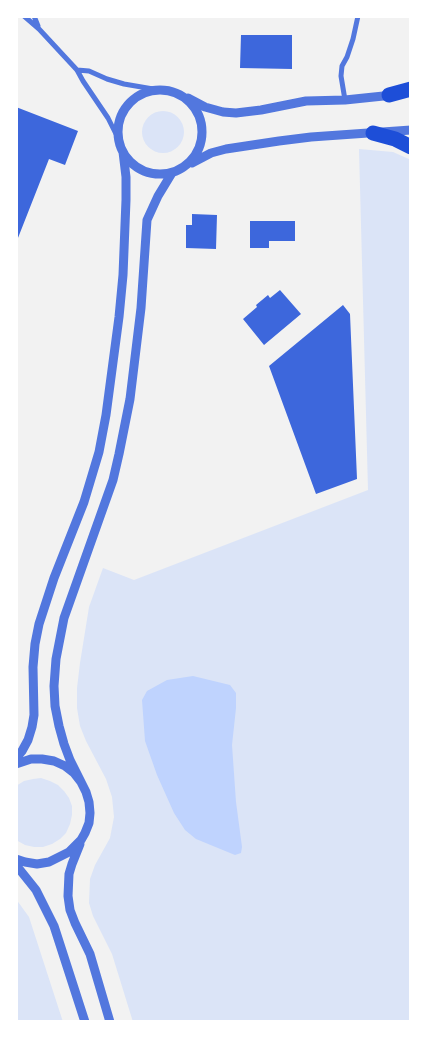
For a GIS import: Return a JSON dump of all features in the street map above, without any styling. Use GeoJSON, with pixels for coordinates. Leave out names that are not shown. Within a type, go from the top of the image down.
{"type":"FeatureCollection","features":[{"type":"Feature","properties":{"kind":"highway"},"geometry":{"type":"LineString","coordinates":[[388,95],[411,88]]}},
{"type":"Feature","properties":{"kind":"highway"},"geometry":{"type":"LineString","coordinates":[[373,133],[395,139],[411,148]]}},
{"type":"Feature","properties":{"kind":"street"},"geometry":{"type":"LineString","coordinates":[[16,758],[28,740],[32,727],[34,714],[33,667],[39,624],[51,587],[84,502],[99,452],[106,415],[123,275],[126,193],[123,152],[108,118],[77,70],[39,29],[24,16]]}},
{"type":"Feature","properties":{"kind":"street"},"geometry":{"type":"LineString","coordinates":[[34,16],[39,29]]}},
{"type":"Feature","properties":{"kind":"street"},"geometry":{"type":"LineString","coordinates":[[345,100],[341,76],[342,66],[347,58],[358,16]]}},
{"type":"Feature","properties":{"kind":"street"},"geometry":{"type":"LineString","coordinates":[[77,70],[89,71],[107,79],[141,88],[175,93],[206,107],[223,112],[236,113],[306,101],[345,100],[411,94]]}},
{"type":"Feature","properties":{"kind":"street"},"geometry":{"type":"LineString","coordinates":[[119,140],[118,128],[121,116],[127,106],[136,97],[147,92],[159,90]]}},
{"type":"Feature","properties":{"kind":"street"},"geometry":{"type":"LineString","coordinates":[[183,96],[196,111],[201,120],[202,130],[202,140],[199,149],[187,165]]}},
{"type":"Feature","properties":{"kind":"street"},"geometry":{"type":"LineString","coordinates":[[123,152],[135,166],[153,174],[162,174],[172,172],[211,153],[226,149],[304,137],[411,130]]}},
{"type":"Feature","properties":{"kind":"street"},"geometry":{"type":"LineString","coordinates":[[16,859],[37,864],[49,862],[69,852],[81,840],[89,823],[88,797],[70,760],[59,726],[54,686],[56,659],[64,618],[113,480],[130,399],[141,308],[147,220],[172,172]]}},
{"type":"Feature","properties":{"kind":"street"},"geometry":{"type":"LineString","coordinates":[[16,764],[31,759],[54,761],[74,773],[81,782]]}},
{"type":"Feature","properties":{"kind":"street"},"geometry":{"type":"LineString","coordinates":[[81,840],[69,874],[68,896],[70,910],[90,954],[110,1022]]}},
{"type":"Feature","properties":{"kind":"street"},"geometry":{"type":"LineString","coordinates":[[16,865],[36,890],[54,926],[85,1022]]}},
{"type":"Feature","properties":{"kind":"shaded area"},"geometry":{"type":"Polygon","coordinates":[[[167,111],[175,114],[181,120],[184,132],[181,144],[175,150],[159,153],[151,150],[145,144],[142,128],[145,120],[151,114],[167,111]]]}},
{"type":"Feature","properties":{"kind":"shaded area"},"geometry":{"type":"Polygon","coordinates":[[[359,149],[393,152],[411,160],[411,1022],[133,1022],[112,954],[93,916],[89,903],[90,879],[95,865],[110,838],[114,817],[112,797],[106,779],[86,741],[80,726],[77,708],[77,688],[89,607],[103,568],[134,580],[368,490],[359,149]]]}},
{"type":"Feature","properties":{"kind":"shaded area"},"geometry":{"type":"Polygon","coordinates":[[[41,778],[58,785],[64,791],[72,806],[72,815],[66,833],[60,839],[43,847],[34,847],[16,840],[16,786],[24,781],[41,778]]]}},
{"type":"Feature","properties":{"kind":"shaded area"},"geometry":{"type":"Polygon","coordinates":[[[16,899],[29,917],[63,1022],[16,1022],[16,899]]]}},
{"type":"Feature","properties":{"kind":"water"},"geometry":{"type":"Polygon","coordinates":[[[193,676],[230,685],[236,693],[232,745],[236,802],[242,847],[241,853],[235,855],[196,839],[185,830],[174,813],[157,775],[145,741],[142,700],[147,691],[167,680],[193,676]]]}},
{"type":"Feature","properties":{"kind":"building"},"geometry":{"type":"Polygon","coordinates":[[[241,35],[292,35],[292,69],[240,68],[241,35]]]}},
{"type":"Feature","properties":{"kind":"building"},"geometry":{"type":"Polygon","coordinates":[[[16,107],[78,131],[65,165],[49,159],[16,243],[16,107]]]}},
{"type":"Feature","properties":{"kind":"building"},"geometry":{"type":"Polygon","coordinates":[[[192,214],[217,215],[216,249],[186,248],[186,225],[192,225],[192,214]]]}},
{"type":"Feature","properties":{"kind":"building"},"geometry":{"type":"Polygon","coordinates":[[[250,221],[295,221],[295,241],[269,241],[269,248],[250,248],[250,221]]]}},
{"type":"Feature","properties":{"kind":"building"},"geometry":{"type":"Polygon","coordinates":[[[280,290],[301,314],[264,345],[243,319],[268,295],[270,298],[280,290]]]}},
{"type":"Feature","properties":{"kind":"building"},"geometry":{"type":"Polygon","coordinates":[[[343,305],[350,314],[357,479],[316,494],[269,366],[343,305]]]}}]}
